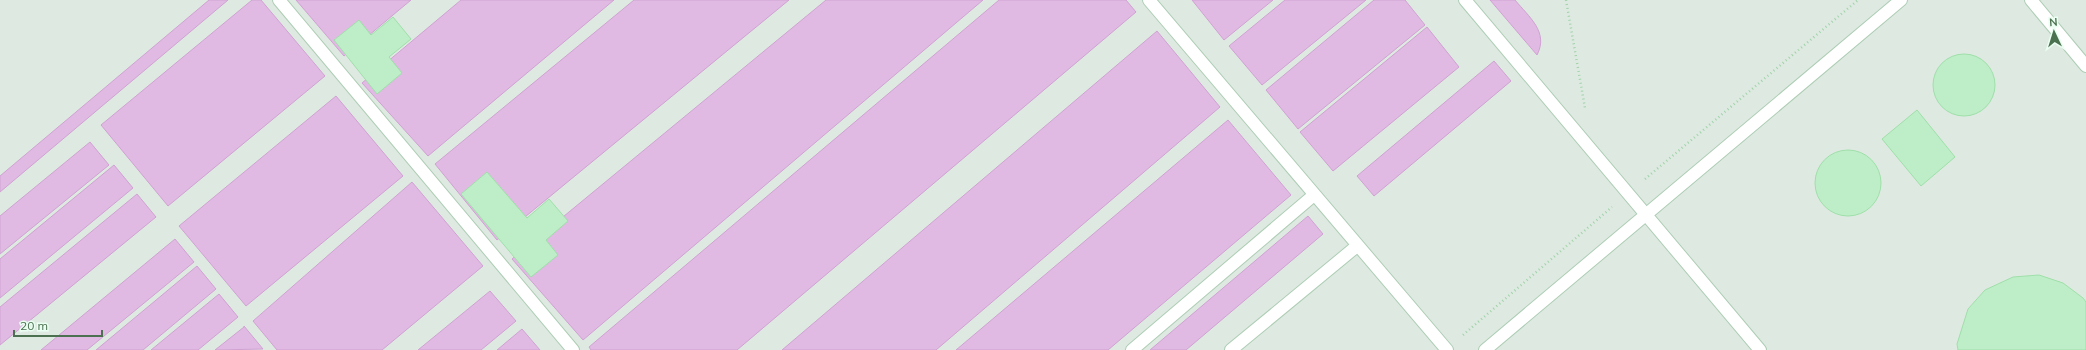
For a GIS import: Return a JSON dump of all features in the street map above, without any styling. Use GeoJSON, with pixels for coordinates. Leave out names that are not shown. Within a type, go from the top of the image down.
{"type":"FeatureCollection","features":[{"type":"Feature","properties":{"kind":"lane"},"geometry":{"type":"LineString","coordinates":[[279,0],[574,350]]}},
{"type":"Feature","properties":{"kind":"lane"},"geometry":{"type":"LineString","coordinates":[[1150,0],[1356,246],[1447,350]]}},
{"type":"Feature","properties":{"kind":"lane"},"geometry":{"type":"LineString","coordinates":[[1465,0],[1629,192],[1760,350]]}},
{"type":"Feature","properties":{"kind":"lane"},"geometry":{"type":"LineString","coordinates":[[1485,350],[1901,0]]}},
{"type":"Feature","properties":{"kind":"lane"},"geometry":{"type":"LineString","coordinates":[[2031,0],[2086,66]]}},
{"type":"Feature","properties":{"kind":"lane"},"geometry":{"type":"LineString","coordinates":[[1132,350],[1314,196]]}},
{"type":"Feature","properties":{"kind":"lane"},"geometry":{"type":"LineString","coordinates":[[1231,350],[1356,246]]}},
{"type":"Feature","properties":{"kind":"path"},"geometry":{"type":"LineString","coordinates":[[1566,0],[1586,113]]}},
{"type":"Feature","properties":{"kind":"path"},"geometry":{"type":"LineString","coordinates":[[1447,350],[1629,192],[1858,0]]}},
{"type":"Feature","properties":{"kind":"shaded area"},"geometry":{"type":"Polygon","coordinates":[[[0,0],[2086,0],[2086,350],[0,350],[0,0]]]}},
{"type":"Feature","properties":{"kind":"shaded area"},"geometry":{"type":"Polygon","coordinates":[[[209,0],[228,0],[0,192],[0,176],[209,0]]]}},
{"type":"Feature","properties":{"kind":"shaded area"},"geometry":{"type":"Polygon","coordinates":[[[252,0],[261,0],[325,76],[168,206],[101,125],[252,0]]]}},
{"type":"Feature","properties":{"kind":"shaded area"},"geometry":{"type":"Polygon","coordinates":[[[296,0],[411,0],[344,56],[296,0]]]}},
{"type":"Feature","properties":{"kind":"shaded area"},"geometry":{"type":"Polygon","coordinates":[[[461,0],[614,0],[428,156],[362,83],[461,0]]]}},
{"type":"Feature","properties":{"kind":"shaded area"},"geometry":{"type":"Polygon","coordinates":[[[634,0],[789,0],[497,240],[435,164],[634,0]]]}},
{"type":"Feature","properties":{"kind":"shaded area"},"geometry":{"type":"Polygon","coordinates":[[[826,0],[983,0],[583,340],[512,259],[826,0]]]}},
{"type":"Feature","properties":{"kind":"shaded area"},"geometry":{"type":"Polygon","coordinates":[[[999,0],[1126,0],[1136,12],[737,350],[591,350],[589,347],[999,0]]]}},
{"type":"Feature","properties":{"kind":"shaded area"},"geometry":{"type":"Polygon","coordinates":[[[1192,0],[1273,0],[1224,40],[1192,0]]]}},
{"type":"Feature","properties":{"kind":"shaded area"},"geometry":{"type":"Polygon","coordinates":[[[1285,0],[1366,0],[1262,85],[1229,46],[1285,0]]]}},
{"type":"Feature","properties":{"kind":"shaded area"},"geometry":{"type":"Polygon","coordinates":[[[1374,0],[1405,0],[1425,25],[1298,129],[1266,90],[1374,0]]]}},
{"type":"Feature","properties":{"kind":"shaded area"},"geometry":{"type":"Polygon","coordinates":[[[1490,0],[1515,0],[1536,25],[1539,32],[1541,39],[1537,55],[1490,0]]]}},
{"type":"Feature","properties":{"kind":"shaded area"},"geometry":{"type":"Polygon","coordinates":[[[1427,27],[1459,67],[1333,171],[1300,132],[1427,27]]]}},
{"type":"Feature","properties":{"kind":"shaded area"},"geometry":{"type":"Polygon","coordinates":[[[1157,31],[1220,107],[936,350],[782,350],[1157,31]]]}},
{"type":"Feature","properties":{"kind":"shaded area"},"geometry":{"type":"Polygon","coordinates":[[[1494,61],[1511,81],[1374,196],[1357,176],[1494,61]]]}},
{"type":"Feature","properties":{"kind":"shaded area"},"geometry":{"type":"Polygon","coordinates":[[[336,96],[403,176],[246,306],[179,226],[336,96]]]}},
{"type":"Feature","properties":{"kind":"shaded area"},"geometry":{"type":"Polygon","coordinates":[[[1228,120],[1291,195],[1108,350],[956,350],[1228,120]]]}},
{"type":"Feature","properties":{"kind":"shaded area"},"geometry":{"type":"Polygon","coordinates":[[[90,142],[109,165],[0,254],[0,216],[90,142]]]}},
{"type":"Feature","properties":{"kind":"shaded area"},"geometry":{"type":"Polygon","coordinates":[[[114,165],[133,188],[0,298],[0,259],[114,165]]]}},
{"type":"Feature","properties":{"kind":"shaded area"},"geometry":{"type":"Polygon","coordinates":[[[412,182],[483,266],[382,350],[277,350],[253,321],[412,182]]]}},
{"type":"Feature","properties":{"kind":"shaded area"},"geometry":{"type":"Polygon","coordinates":[[[137,194],[156,217],[0,345],[0,307],[137,194]]]}},
{"type":"Feature","properties":{"kind":"shaded area"},"geometry":{"type":"Polygon","coordinates":[[[1308,216],[1323,234],[1186,350],[1150,350],[1308,216]]]}},
{"type":"Feature","properties":{"kind":"shaded area"},"geometry":{"type":"Polygon","coordinates":[[[175,239],[194,262],[87,350],[41,350],[175,239]]]}},
{"type":"Feature","properties":{"kind":"shaded area"},"geometry":{"type":"Polygon","coordinates":[[[197,266],[216,289],[143,350],[96,350],[197,266]]]}},
{"type":"Feature","properties":{"kind":"shaded area"},"geometry":{"type":"Polygon","coordinates":[[[490,291],[516,321],[481,350],[418,350],[490,291]]]}},
{"type":"Feature","properties":{"kind":"shaded area"},"geometry":{"type":"Polygon","coordinates":[[[219,294],[238,317],[198,350],[151,350],[219,294]]]}},
{"type":"Feature","properties":{"kind":"shaded area"},"geometry":{"type":"Polygon","coordinates":[[[244,327],[263,349],[215,350],[244,327]]]}},
{"type":"Feature","properties":{"kind":"shaded area"},"geometry":{"type":"Polygon","coordinates":[[[522,329],[540,350],[497,350],[522,329]]]}},
{"type":"Feature","properties":{"kind":"building"},"geometry":{"type":"Polygon","coordinates":[[[393,17],[411,39],[389,57],[402,73],[377,94],[334,40],[359,20],[371,35],[393,17]]]}},
{"type":"Feature","properties":{"kind":"building"},"geometry":{"type":"Polygon","coordinates":[[[1958,54],[1970,54],[1986,63],[1993,73],[1995,85],[1993,97],[1986,107],[1970,116],[1958,116],[1947,111],[1938,102],[1933,91],[1933,79],[1938,68],[1947,59],[1958,54]]]}},
{"type":"Feature","properties":{"kind":"building"},"geometry":{"type":"Polygon","coordinates":[[[1917,110],[1955,157],[1921,186],[1882,139],[1917,110]]]}},
{"type":"Feature","properties":{"kind":"building"},"geometry":{"type":"Polygon","coordinates":[[[1848,150],[1860,153],[1871,160],[1878,171],[1881,183],[1878,195],[1871,206],[1860,213],[1848,216],[1836,213],[1825,206],[1818,195],[1815,183],[1818,171],[1825,160],[1836,153],[1848,150]]]}},
{"type":"Feature","properties":{"kind":"building"},"geometry":{"type":"Polygon","coordinates":[[[487,172],[527,218],[549,199],[568,221],[546,240],[558,255],[531,277],[461,194],[487,172]]]}},
{"type":"Feature","properties":{"kind":"building"},"geometry":{"type":"Polygon","coordinates":[[[2039,275],[2063,283],[2086,302],[2086,350],[1958,350],[1957,344],[1968,309],[1985,290],[2013,277],[2039,275]]]}}]}
